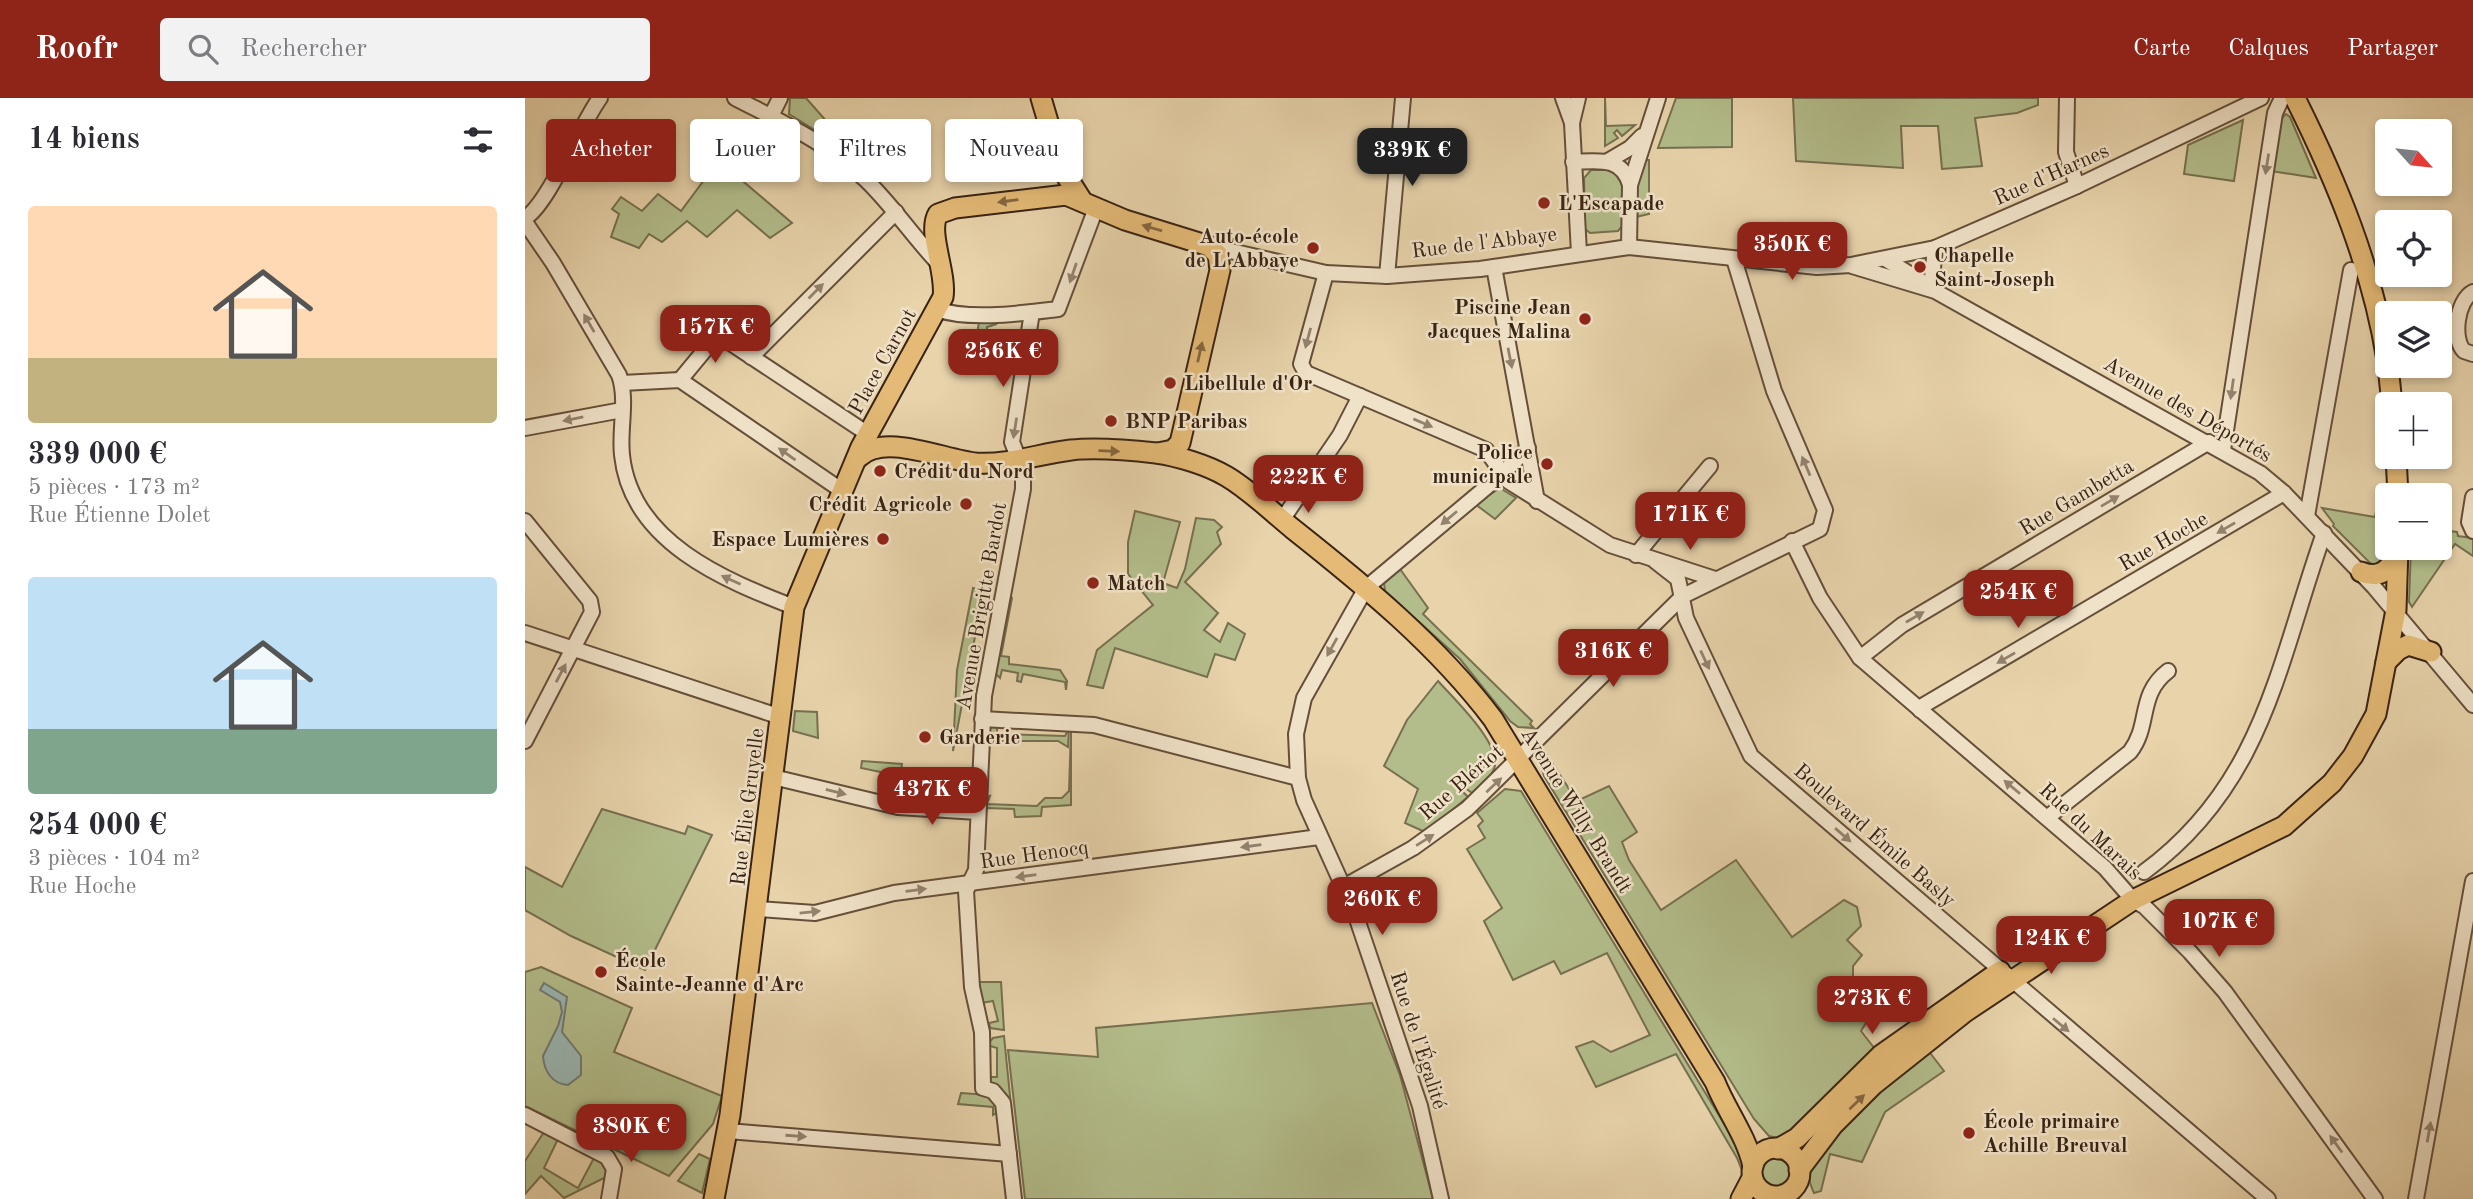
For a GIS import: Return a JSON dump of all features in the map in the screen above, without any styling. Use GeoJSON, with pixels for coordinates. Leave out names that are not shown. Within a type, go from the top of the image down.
{"type":"FeatureCollection","features":[{"type":"Feature","properties":{"kind":"main road"},"geometry":{"type":"LineString","coordinates":[[1041,98],[1047,119]]}},
{"type":"Feature","properties":{"kind":"main road"},"geometry":{"type":"LineString","coordinates":[[2295,98],[2330,170],[2360,249],[2375,301]]}},
{"type":"Feature","properties":{"kind":"main road"},"geometry":{"type":"LineString","coordinates":[[1046,196],[1058,182]]}},
{"type":"Feature","properties":{"kind":"main road"},"geometry":{"type":"LineString","coordinates":[[1072,182],[1088,204]]}},
{"type":"Feature","properties":{"kind":"main road","name":"Rue de l'Abbaye"},"geometry":{"type":"LineString","coordinates":[[941,266],[934,226],[941,212],[1046,196],[1066,195],[1209,246]]}},
{"type":"Feature","properties":{"kind":"main road"},"geometry":{"type":"LineString","coordinates":[[1158,453],[1178,446],[1185,418],[1220,270],[1218,255],[1209,246]]}},
{"type":"Feature","properties":{"kind":"main road","name":"Place Carnot"},"geometry":{"type":"LineString","coordinates":[[867,434],[884,408],[936,309],[944,286],[941,266]]}},
{"type":"Feature","properties":{"kind":"main road"},"geometry":{"type":"LineString","coordinates":[[884,408],[885,429],[903,448]]}},
{"type":"Feature","properties":{"kind":"main road","name":"Avenue Willy Brandt"},"geometry":{"type":"LineString","coordinates":[[1185,418],[1189,444],[1366,588],[1466,686],[1520,760],[1715,1082],[1773,1149]]}},
{"type":"Feature","properties":{"kind":"main road","name":"Rue Élie Gruyelle"},"geometry":{"type":"LineString","coordinates":[[714,1199],[727,1131],[757,909],[794,607],[867,434]]}},
{"type":"Feature","properties":{"kind":"main road"},"geometry":{"type":"LineString","coordinates":[[859,457],[875,447],[903,448],[974,463],[1018,461],[1071,450],[1158,453],[1225,475]]}},
{"type":"Feature","properties":{"kind":"main road"},"geometry":{"type":"LineString","coordinates":[[2361,572],[2370,576],[2380,574],[2390,567],[2393,560]]}},
{"type":"Feature","properties":{"kind":"main road"},"geometry":{"type":"LineString","coordinates":[[2130,896],[2167,885],[2284,826],[2307,807],[2353,756],[2376,714],[2396,610],[2397,560]]}},
{"type":"Feature","properties":{"kind":"main road"},"geometry":{"type":"LineString","coordinates":[[2386,662],[2398,650],[2409,645],[2431,652]]}},
{"type":"Feature","properties":{"kind":"main road"},"geometry":{"type":"LineString","coordinates":[[1785,1191],[1833,1125],[1913,1051],[2005,975],[2130,896],[2249,832],[2302,794],[2344,748],[2380,684]]}},
{"type":"Feature","properties":{"kind":"main road"},"geometry":{"type":"LineString","coordinates":[[1741,1199],[1759,1156],[1797,1138],[1881,1055],[1975,988],[2005,975]]}},
{"type":"Feature","properties":{"kind":"main road","name":"Avenue Willy Brandt"},"geometry":{"type":"LineString","coordinates":[[1715,1082],[1724,1105],[1746,1139],[1753,1172]]}},
{"type":"Feature","properties":{"kind":"main road"},"geometry":{"type":"LineString","coordinates":[[1773,1149],[1792,1156],[1785,1191]]}},
{"type":"Feature","properties":{"kind":"main road"},"geometry":{"type":"LineString","coordinates":[[1753,1172],[1758,1189],[1785,1191]]}},
{"type":"Feature","properties":{"kind":"street"},"geometry":{"type":"LineString","coordinates":[[600,98],[580,128],[538,206],[525,220],[569,288],[622,383],[621,447],[625,474],[651,522],[682,552],[715,573],[794,607]]}},
{"type":"Feature","properties":{"kind":"street"},"geometry":{"type":"LineString","coordinates":[[735,98],[835,153],[868,182],[941,266]]}},
{"type":"Feature","properties":{"kind":"street"},"geometry":{"type":"LineString","coordinates":[[771,116],[780,98]]}},
{"type":"Feature","properties":{"kind":"street"},"geometry":{"type":"LineString","coordinates":[[1387,276],[1403,98]]}},
{"type":"Feature","properties":{"kind":"street"},"geometry":{"type":"LineString","coordinates":[[1563,98],[1572,123]]}},
{"type":"Feature","properties":{"kind":"street"},"geometry":{"type":"LineString","coordinates":[[1578,98],[1572,123],[1579,253]]}},
{"type":"Feature","properties":{"kind":"street"},"geometry":{"type":"LineString","coordinates":[[1629,247],[1630,185],[1658,98]]}},
{"type":"Feature","properties":{"kind":"street"},"geometry":{"type":"LineString","coordinates":[[2067,98],[2066,152],[2077,186]]}},
{"type":"Feature","properties":{"kind":"street","name":"Rue d'Harnes"},"geometry":{"type":"LineString","coordinates":[[1851,265],[1887,260],[1935,248],[2077,186],[2261,98]]}},
{"type":"Feature","properties":{"kind":"street"},"geometry":{"type":"LineString","coordinates":[[2223,450],[2275,113],[2282,98]]}},
{"type":"Feature","properties":{"kind":"street"},"geometry":{"type":"LineString","coordinates":[[1573,162],[1608,161],[1630,148],[1645,132]]}},
{"type":"Feature","properties":{"kind":"street"},"geometry":{"type":"LineString","coordinates":[[1608,161],[1625,171],[1630,185]]}},
{"type":"Feature","properties":{"kind":"street"},"geometry":{"type":"LineString","coordinates":[[936,309],[960,314],[1033,312],[1062,306],[1088,204]]}},
{"type":"Feature","properties":{"kind":"street"},"geometry":{"type":"LineString","coordinates":[[751,357],[896,212]]}},
{"type":"Feature","properties":{"kind":"street","name":"Rue de l'Abbaye"},"geometry":{"type":"LineString","coordinates":[[1209,246],[1326,273],[1387,276],[1494,267],[1629,247],[1817,267],[1851,265]]}},
{"type":"Feature","properties":{"kind":"street"},"geometry":{"type":"LineString","coordinates":[[1931,288],[1935,248]]}},
{"type":"Feature","properties":{"kind":"street"},"geometry":{"type":"LineString","coordinates":[[1220,270],[1237,258],[1248,256]]}},
{"type":"Feature","properties":{"kind":"street","name":"Rue Blériot"},"geometry":{"type":"LineString","coordinates":[[1345,886],[1438,831],[1520,760],[1683,596],[1820,529],[1825,510],[1774,391],[1734,260]]}},
{"type":"Feature","properties":{"kind":"street","name":"Avenue des Déportés"},"geometry":{"type":"LineString","coordinates":[[1887,260],[1931,288],[2260,473],[2307,516],[2396,610],[2473,705]]}},
{"type":"Feature","properties":{"kind":"street","name":"Avenue des Déportés"},"geometry":{"type":"LineString","coordinates":[[1851,265],[1931,288]]}},
{"type":"Feature","properties":{"kind":"street"},"geometry":{"type":"LineString","coordinates":[[1494,267],[1537,501]]}},
{"type":"Feature","properties":{"kind":"street"},"geometry":{"type":"LineString","coordinates":[[2307,516],[2351,270]]}},
{"type":"Feature","properties":{"kind":"street"},"geometry":{"type":"LineString","coordinates":[[1326,273],[1301,368],[1306,373],[1486,450],[1501,475],[1537,501],[1610,545],[1715,579]]}},
{"type":"Feature","properties":{"kind":"street"},"geometry":{"type":"LineString","coordinates":[[2473,292],[2463,302],[2457,339],[2465,351],[2473,354]]}},
{"type":"Feature","properties":{"kind":"street","name":"Avenue Brigitte Bardot"},"geometry":{"type":"LineString","coordinates":[[1014,1199],[1003,1103],[993,1091],[983,1088],[982,1032],[972,987],[966,891],[976,870],[984,696],[1023,489],[1024,476],[1013,442],[1033,312]]}},
{"type":"Feature","properties":{"kind":"street"},"geometry":{"type":"LineString","coordinates":[[680,380],[717,337],[867,434]]}},
{"type":"Feature","properties":{"kind":"street"},"geometry":{"type":"LineString","coordinates":[[622,383],[680,380],[843,492]]}},
{"type":"Feature","properties":{"kind":"street"},"geometry":{"type":"LineString","coordinates":[[1283,520],[1340,435],[1360,396]]}},
{"type":"Feature","properties":{"kind":"street"},"geometry":{"type":"LineString","coordinates":[[525,428],[622,410]]}},
{"type":"Feature","properties":{"kind":"street","name":"Rue Gambetta"},"geometry":{"type":"LineString","coordinates":[[1860,658],[1902,625],[2209,442]]}},
{"type":"Feature","properties":{"kind":"street"},"geometry":{"type":"LineString","coordinates":[[1366,588],[1501,475],[1528,448]]}},
{"type":"Feature","properties":{"kind":"street"},"geometry":{"type":"LineString","coordinates":[[1636,555],[1710,466]]}},
{"type":"Feature","properties":{"kind":"street","name":"Rue Hoche"},"geometry":{"type":"LineString","coordinates":[[1920,710],[1924,705],[2284,493]]}},
{"type":"Feature","properties":{"kind":"street"},"geometry":{"type":"LineString","coordinates":[[2473,500],[2469,522],[2473,531]]}},
{"type":"Feature","properties":{"kind":"street"},"geometry":{"type":"LineString","coordinates":[[525,521],[590,601],[590,617],[525,741]]}},
{"type":"Feature","properties":{"kind":"street"},"geometry":{"type":"LineString","coordinates":[[2144,872],[2181,844],[2243,762],[2273,692],[2323,533]]}},
{"type":"Feature","properties":{"kind":"street","name":"Rue du Marais"},"geometry":{"type":"LineString","coordinates":[[1792,541],[1820,598],[1860,658],[2048,817],[2130,896],[2155,916],[2225,992],[2375,1199]]}},
{"type":"Feature","properties":{"kind":"street","name":"Boulevard Émile Basly"},"geometry":{"type":"LineString","coordinates":[[1655,561],[1674,572],[1683,596],[1686,618],[1751,756],[2267,1199]]}},
{"type":"Feature","properties":{"kind":"street","name":"Rue de l'Égalité"},"geometry":{"type":"LineString","coordinates":[[1366,588],[1304,698],[1296,734],[1298,778],[1319,836],[1345,886],[1416,1096],[1441,1199]]}},
{"type":"Feature","properties":{"kind":"street"},"geometry":{"type":"LineString","coordinates":[[525,633],[781,717]]}},
{"type":"Feature","properties":{"kind":"street"},"geometry":{"type":"LineString","coordinates":[[2048,817],[2130,752],[2137,741],[2153,682],[2168,671]]}},
{"type":"Feature","properties":{"kind":"street"},"geometry":{"type":"LineString","coordinates":[[982,719],[1082,723],[1298,778]]}},
{"type":"Feature","properties":{"kind":"street"},"geometry":{"type":"LineString","coordinates":[[773,777],[898,807],[978,812]]}},
{"type":"Feature","properties":{"kind":"street","name":"Rue Henocq"},"geometry":{"type":"LineString","coordinates":[[757,909],[815,913],[894,893],[1319,836]]}},
{"type":"Feature","properties":{"kind":"street"},"geometry":{"type":"LineString","coordinates":[[2416,1199],[2473,881]]}},
{"type":"Feature","properties":{"kind":"street"},"geometry":{"type":"LineString","coordinates":[[2155,916],[2155,904],[2167,885]]}},
{"type":"Feature","properties":{"kind":"street"},"geometry":{"type":"LineString","coordinates":[[1975,988],[1984,973],[1985,962],[1979,952]]}},
{"type":"Feature","properties":{"kind":"street"},"geometry":{"type":"LineString","coordinates":[[525,1115],[607,1157],[614,1169],[610,1194]]}},
{"type":"Feature","properties":{"kind":"street"},"geometry":{"type":"LineString","coordinates":[[727,1131],[1009,1154]]}},
{"type":"Feature","properties":{"kind":"green space"},"geometry":{"type":"Polygon","coordinates":[[[790,98],[806,98],[825,119],[814,119],[814,130],[789,114],[790,98]]]}},
{"type":"Feature","properties":{"kind":"green space"},"geometry":{"type":"Polygon","coordinates":[[[1605,98],[1606,126],[1635,125],[1622,136],[1617,130],[1614,133],[1618,138],[1605,146],[1605,98]]]}},
{"type":"Feature","properties":{"kind":"green space"},"geometry":{"type":"Polygon","coordinates":[[[1676,98],[1732,98],[1732,147],[1658,148],[1676,98]]]}},
{"type":"Feature","properties":{"kind":"green space"},"geometry":{"type":"Polygon","coordinates":[[[1793,98],[2038,98],[2038,105],[2017,113],[1975,118],[1982,166],[1942,169],[1938,126],[1901,126],[1903,168],[1796,161],[1793,98]]]}},
{"type":"Feature","properties":{"kind":"green space"},"geometry":{"type":"Polygon","coordinates":[[[2286,114],[2290,117],[2316,178],[2271,171],[2281,119],[2286,114]]]}},
{"type":"Feature","properties":{"kind":"green space"},"geometry":{"type":"Polygon","coordinates":[[[2243,120],[2234,181],[2184,174],[2188,145],[2243,120]]]}},
{"type":"Feature","properties":{"kind":"green space"},"geometry":{"type":"Polygon","coordinates":[[[1645,160],[1649,160],[1649,214],[1636,217],[1637,187],[1645,160]]]}},
{"type":"Feature","properties":{"kind":"green space"},"geometry":{"type":"Polygon","coordinates":[[[1591,170],[1615,170],[1625,181],[1623,225],[1618,231],[1590,233],[1585,229],[1584,178],[1591,170]]]}},
{"type":"Feature","properties":{"kind":"green space"},"geometry":{"type":"Polygon","coordinates":[[[703,182],[744,182],[792,223],[770,238],[737,210],[707,237],[687,221],[662,242],[649,234],[639,248],[611,237],[619,214],[612,209],[621,197],[642,211],[658,194],[681,211],[703,182]]]}},
{"type":"Feature","properties":{"kind":"green space"},"geometry":{"type":"Polygon","coordinates":[[[979,322],[997,324],[987,327],[987,335],[995,336],[981,349],[983,358],[973,357],[979,322]]]}},
{"type":"Feature","properties":{"kind":"green space"},"geometry":{"type":"Polygon","coordinates":[[[1500,488],[1516,498],[1495,519],[1475,504],[1500,488]]]}},
{"type":"Feature","properties":{"kind":"green space"},"geometry":{"type":"Polygon","coordinates":[[[2322,508],[2375,517],[2375,560],[2385,560],[2384,563],[2373,566],[2333,526],[2322,508]]]}},
{"type":"Feature","properties":{"kind":"green space"},"geometry":{"type":"Polygon","coordinates":[[[1135,511],[1180,522],[1163,583],[1177,588],[1185,569],[1196,518],[1214,520],[1222,527],[1217,532],[1221,544],[1185,582],[1218,613],[1204,630],[1220,642],[1228,623],[1245,634],[1235,660],[1215,654],[1207,677],[1115,648],[1103,688],[1087,685],[1097,650],[1153,605],[1128,574],[1128,542],[1135,511]]]}},
{"type":"Feature","properties":{"kind":"green space"},"geometry":{"type":"Polygon","coordinates":[[[2452,531],[2457,532],[2458,536],[2473,538],[2473,556],[2455,544],[2452,548],[2452,531]]]}},
{"type":"Feature","properties":{"kind":"green space"},"geometry":{"type":"Polygon","coordinates":[[[2411,560],[2444,560],[2412,607],[2409,602],[2411,560]]]}},
{"type":"Feature","properties":{"kind":"green space"},"geometry":{"type":"Polygon","coordinates":[[[1400,569],[1428,608],[1423,614],[1532,721],[1530,724],[1534,728],[1518,727],[1510,721],[1460,659],[1385,591],[1384,583],[1400,569]]]}},
{"type":"Feature","properties":{"kind":"green space"},"geometry":{"type":"Polygon","coordinates":[[[973,588],[984,590],[953,751],[957,670],[973,588]]]}},
{"type":"Feature","properties":{"kind":"green space"},"geometry":{"type":"Polygon","coordinates":[[[1007,597],[1012,598],[1001,656],[1009,657],[1009,664],[1060,670],[1067,681],[1066,690],[1065,682],[1023,674],[1021,682],[1017,681],[1018,673],[1002,670],[1000,678],[994,672],[1007,597]]]}},
{"type":"Feature","properties":{"kind":"green space"},"geometry":{"type":"Polygon","coordinates":[[[1438,681],[1485,736],[1495,759],[1494,769],[1488,779],[1472,793],[1464,787],[1461,790],[1468,797],[1425,832],[1405,823],[1418,789],[1384,766],[1407,720],[1438,681]]]}},
{"type":"Feature","properties":{"kind":"green space"},"geometry":{"type":"Polygon","coordinates":[[[795,711],[817,712],[818,738],[793,731],[795,711]]]}},
{"type":"Feature","properties":{"kind":"green space"},"geometry":{"type":"Polygon","coordinates":[[[997,725],[997,734],[1065,736],[1069,728],[1068,747],[1058,741],[989,741],[986,739],[988,729],[997,725]]]}},
{"type":"Feature","properties":{"kind":"green space"},"geometry":{"type":"Polygon","coordinates":[[[1071,730],[1071,805],[1042,807],[1041,816],[1015,817],[1014,809],[987,808],[984,817],[986,797],[990,796],[987,804],[1037,806],[1045,798],[1062,798],[1069,791],[1071,730]]]}},
{"type":"Feature","properties":{"kind":"green space"},"geometry":{"type":"Polygon","coordinates":[[[1543,749],[1577,801],[1609,786],[1637,832],[1622,842],[1629,860],[1661,910],[1736,860],[1792,937],[1844,900],[1857,907],[1861,926],[1847,940],[1862,955],[1853,966],[1853,979],[1867,995],[1862,1004],[1868,1020],[1861,1031],[1875,1049],[1864,1058],[1867,1062],[1782,1139],[1769,1136],[1754,1119],[1544,776],[1539,759],[1543,749]]]}},
{"type":"Feature","properties":{"kind":"green space"},"geometry":{"type":"Polygon","coordinates":[[[862,761],[902,764],[900,776],[861,768],[862,761]]]}},
{"type":"Feature","properties":{"kind":"green space"},"geometry":{"type":"Polygon","coordinates":[[[1505,789],[1521,791],[1742,1153],[1743,1173],[1737,1158],[1676,1054],[1596,1087],[1576,1047],[1593,1041],[1611,1052],[1650,1035],[1607,953],[1561,974],[1554,961],[1513,980],[1484,921],[1502,908],[1467,849],[1485,838],[1478,826],[1483,821],[1477,813],[1505,789]]]}},
{"type":"Feature","properties":{"kind":"green space"},"geometry":{"type":"Polygon","coordinates":[[[602,809],[685,834],[688,826],[712,835],[645,970],[571,936],[525,910],[525,867],[562,887],[602,809]]]}},
{"type":"Feature","properties":{"kind":"green space"},"geometry":{"type":"Polygon","coordinates":[[[541,967],[632,1008],[614,1052],[722,1096],[713,1124],[669,1176],[525,1106],[525,972],[541,967]]]}},
{"type":"Feature","properties":{"kind":"green space"},"geometry":{"type":"Polygon","coordinates":[[[979,982],[1001,982],[1004,1030],[990,1028],[989,1023],[998,1021],[993,1001],[981,1003],[979,982]]]}},
{"type":"Feature","properties":{"kind":"green space"},"geometry":{"type":"Polygon","coordinates":[[[1372,1003],[1400,1075],[1433,1199],[1025,1199],[1008,1050],[1098,1057],[1096,1028],[1372,1003]]]}},
{"type":"Feature","properties":{"kind":"green space"},"geometry":{"type":"Polygon","coordinates":[[[1004,1036],[1014,1147],[1008,1103],[990,1084],[988,1077],[997,1077],[997,1048],[987,1045],[993,1038],[1004,1036]]]}},
{"type":"Feature","properties":{"kind":"green space"},"geometry":{"type":"Polygon","coordinates":[[[1927,1049],[1944,1071],[1885,1112],[1862,1162],[1830,1154],[1821,1191],[1814,1193],[1810,1172],[1828,1143],[1843,1125],[1927,1049]]]}},
{"type":"Feature","properties":{"kind":"green space"},"geometry":{"type":"Polygon","coordinates":[[[961,1093],[988,1095],[996,1101],[998,1112],[993,1115],[993,1107],[958,1104],[961,1093]]]}},
{"type":"Feature","properties":{"kind":"green space"},"geometry":{"type":"Polygon","coordinates":[[[544,1132],[558,1139],[544,1168],[578,1188],[595,1156],[608,1168],[606,1177],[564,1198],[541,1176],[525,1194],[525,1161],[544,1132]]]}},
{"type":"Feature","properties":{"kind":"green space"},"geometry":{"type":"Polygon","coordinates":[[[699,1154],[710,1159],[702,1193],[678,1181],[699,1154]]]}},
{"type":"Feature","properties":{"kind":"green space"},"geometry":{"type":"Polygon","coordinates":[[[1777,1157],[1788,1161],[1792,1172],[1788,1183],[1777,1187],[1766,1183],[1762,1172],[1766,1161],[1777,1157]]]}},
{"type":"Feature","properties":{"kind":"water"},"geometry":{"type":"Polygon","coordinates":[[[544,983],[567,997],[562,1032],[581,1056],[581,1075],[568,1085],[553,1079],[544,1062],[543,1056],[562,1012],[560,1002],[540,990],[544,983]]]}},
{"type":"Feature","properties":{"kind":"place","name":"L'Escapade"},"geometry":{"type":"Point","coordinates":[1544,203]}},
{"type":"Feature","properties":{"kind":"place","name":"Auto-école de L'Abbaye"},"geometry":{"type":"Point","coordinates":[1313,248]}},
{"type":"Feature","properties":{"kind":"place","name":"Chapelle Saint-Joseph"},"geometry":{"type":"Point","coordinates":[1920,267]}},
{"type":"Feature","properties":{"kind":"place","name":"Piscine Jean Jacques Malina"},"geometry":{"type":"Point","coordinates":[1585,319]}},
{"type":"Feature","properties":{"kind":"place","name":"Libellule d'Or"},"geometry":{"type":"Point","coordinates":[1170,383]}},
{"type":"Feature","properties":{"kind":"place","name":"BNP Paribas"},"geometry":{"type":"Point","coordinates":[1111,421]}},
{"type":"Feature","properties":{"kind":"place","name":"Police municipale"},"geometry":{"type":"Point","coordinates":[1547,464]}},
{"type":"Feature","properties":{"kind":"place","name":"Crédit du Nord"},"geometry":{"type":"Point","coordinates":[880,471]}},
{"type":"Feature","properties":{"kind":"place","name":"Crédit Agricole"},"geometry":{"type":"Point","coordinates":[966,504]}},
{"type":"Feature","properties":{"kind":"place","name":"Espace Lumières"},"geometry":{"type":"Point","coordinates":[883,539]}},
{"type":"Feature","properties":{"kind":"place","name":"Match"},"geometry":{"type":"Point","coordinates":[1093,583]}},
{"type":"Feature","properties":{"kind":"place","name":"Garderie"},"geometry":{"type":"Point","coordinates":[925,737]}},
{"type":"Feature","properties":{"kind":"place","name":"École Sainte-Jeanne d'Arc"},"geometry":{"type":"Point","coordinates":[601,972]}},
{"type":"Feature","properties":{"kind":"place","name":"École primaire Achille Breuval"},"geometry":{"type":"Point","coordinates":[1969,1133]}}]}
